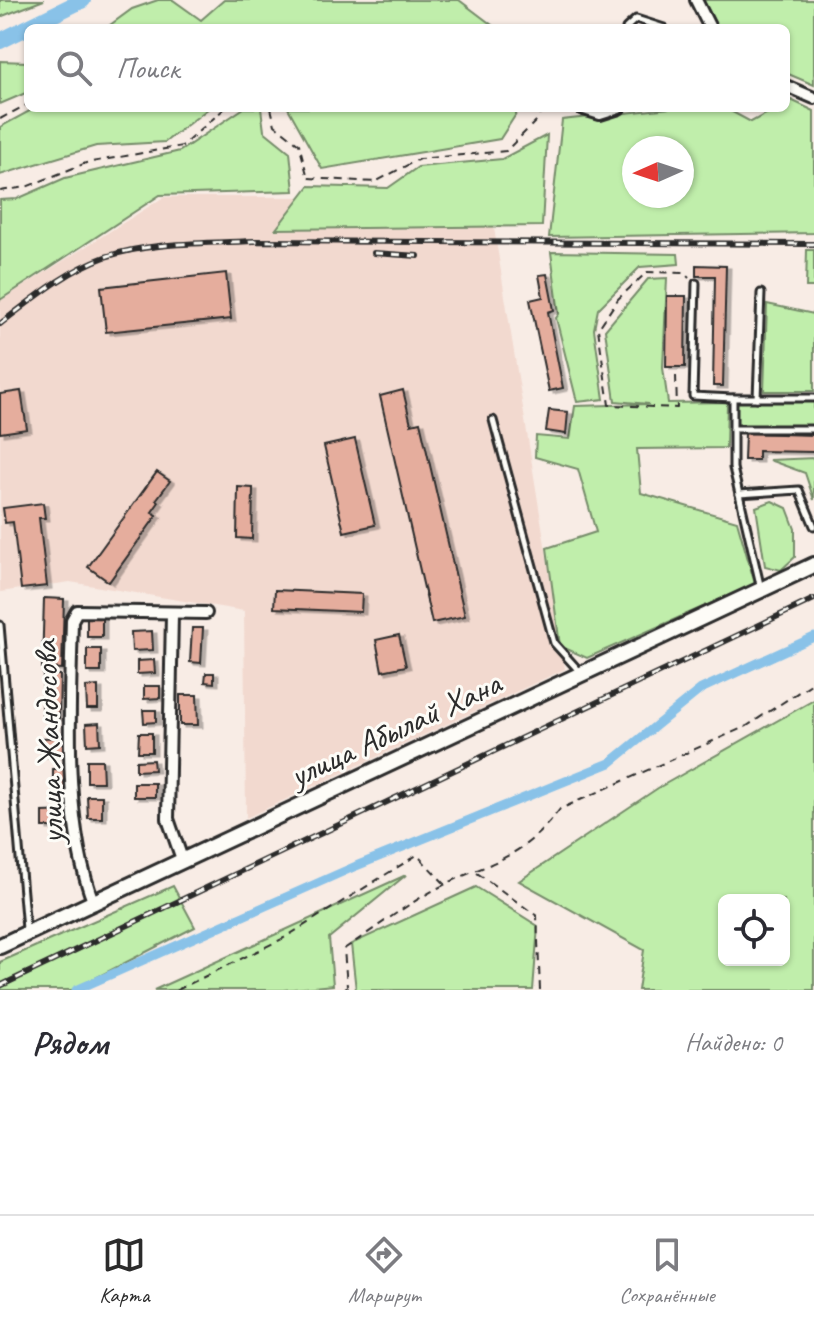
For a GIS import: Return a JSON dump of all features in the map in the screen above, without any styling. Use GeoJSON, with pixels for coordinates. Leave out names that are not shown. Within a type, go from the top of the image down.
{"type":"FeatureCollection","features":[{"type":"Feature","properties":{"kind":"main road","name":"улица Абылай Хана"},"geometry":{"type":"LineString","coordinates":[[0,946],[814,565]]}},
{"type":"Feature","properties":{"kind":"street"},"geometry":{"type":"LineString","coordinates":[[696,0],[708,24]]}},
{"type":"Feature","properties":{"kind":"street"},"geometry":{"type":"LineString","coordinates":[[790,88],[814,98]]}},
{"type":"Feature","properties":{"kind":"street","name":"улица Жандосова"},"geometry":{"type":"LineString","coordinates":[[94,904],[82,875],[76,837],[70,710],[72,620],[77,611],[206,613]]}},
{"type":"Feature","properties":{"kind":"street"},"geometry":{"type":"LineString","coordinates":[[172,614],[168,819],[183,862]]}},
{"type":"Feature","properties":{"kind":"lane"},"geometry":{"type":"LineString","coordinates":[[630,24],[636,19],[652,24]]}},
{"type":"Feature","properties":{"kind":"lane"},"geometry":{"type":"LineString","coordinates":[[696,283],[693,396],[814,398]]}},
{"type":"Feature","properties":{"kind":"lane"},"geometry":{"type":"LineString","coordinates":[[757,398],[761,293]]}},
{"type":"Feature","properties":{"kind":"lane"},"geometry":{"type":"LineString","coordinates":[[733,398],[733,468],[761,590]]}},
{"type":"Feature","properties":{"kind":"lane"},"geometry":{"type":"LineString","coordinates":[[493,420],[554,643],[582,674]]}},
{"type":"Feature","properties":{"kind":"lane"},"geometry":{"type":"LineString","coordinates":[[733,429],[814,429]]}},
{"type":"Feature","properties":{"kind":"lane"},"geometry":{"type":"LineString","coordinates":[[739,494],[799,490],[814,526]]}},
{"type":"Feature","properties":{"kind":"lane"},"geometry":{"type":"LineString","coordinates":[[0,625],[26,934]]}},
{"type":"Feature","properties":{"kind":"path"},"geometry":{"type":"LineString","coordinates":[[0,119],[24,106]]}},
{"type":"Feature","properties":{"kind":"path"},"geometry":{"type":"LineString","coordinates":[[0,191],[26,187],[86,163],[182,146],[220,112]]}},
{"type":"Feature","properties":{"kind":"path"},"geometry":{"type":"LineString","coordinates":[[272,112],[275,125],[299,144],[308,178],[375,182],[419,159],[506,151],[541,112]]}},
{"type":"Feature","properties":{"kind":"path"},"geometry":{"type":"LineString","coordinates":[[676,376],[677,408],[609,405],[598,329],[618,299],[647,272],[684,273],[696,283]]}},
{"type":"Feature","properties":{"kind":"path"},"geometry":{"type":"LineString","coordinates":[[344,990],[347,986],[344,949],[446,885],[502,862],[541,833],[560,809],[747,726],[814,682]]}},
{"type":"Feature","properties":{"kind":"path"},"geometry":{"type":"LineString","coordinates":[[177,990],[284,938],[417,855],[446,885]]}},
{"type":"Feature","properties":{"kind":"path"},"geometry":{"type":"LineString","coordinates":[[476,873],[537,916],[540,990]]}},
{"type":"Feature","properties":{"kind":"shaded area"},"geometry":{"type":"Polygon","coordinates":[[[164,197],[489,197],[565,669],[246,818],[244,611],[70,582],[0,592],[0,301],[164,197]]]}},
{"type":"Feature","properties":{"kind":"green space"},"geometry":{"type":"Polygon","coordinates":[[[0,0],[44,0],[0,17],[0,0]]]}},
{"type":"Feature","properties":{"kind":"green space"},"geometry":{"type":"Polygon","coordinates":[[[158,0],[173,0],[201,20],[224,0],[459,0],[491,24],[111,24],[132,9],[158,0]]]}},
{"type":"Feature","properties":{"kind":"green space"},"geometry":{"type":"Polygon","coordinates":[[[703,0],[814,0],[814,85],[790,75],[790,24],[716,24],[703,0]]]}},
{"type":"Feature","properties":{"kind":"green space"},"geometry":{"type":"Polygon","coordinates":[[[0,61],[24,62],[24,94],[0,104],[0,61]]]}},
{"type":"Feature","properties":{"kind":"green space"},"geometry":{"type":"Polygon","coordinates":[[[791,100],[814,111],[814,233],[549,237],[562,120],[634,112],[732,112],[751,122],[770,112],[790,112],[791,100]]]}},
{"type":"Feature","properties":{"kind":"green space"},"geometry":{"type":"Polygon","coordinates":[[[28,112],[204,112],[165,142],[96,146],[0,175],[0,127],[28,112]]]}},
{"type":"Feature","properties":{"kind":"green space"},"geometry":{"type":"Polygon","coordinates":[[[238,112],[262,112],[264,131],[290,152],[294,191],[160,195],[0,300],[0,200],[17,199],[65,178],[180,151],[238,112]]]}},
{"type":"Feature","properties":{"kind":"green space"},"geometry":{"type":"Polygon","coordinates":[[[290,112],[517,112],[500,139],[322,169],[290,112]]]}},
{"type":"Feature","properties":{"kind":"green space"},"geometry":{"type":"Polygon","coordinates":[[[547,135],[542,226],[276,229],[309,186],[388,188],[418,167],[502,159],[547,135]]]}},
{"type":"Feature","properties":{"kind":"green space"},"geometry":{"type":"Polygon","coordinates":[[[807,250],[814,250],[814,287],[806,287],[807,250]]]}},
{"type":"Feature","properties":{"kind":"green space"},"geometry":{"type":"Polygon","coordinates":[[[551,252],[678,254],[679,264],[640,267],[598,309],[594,329],[604,399],[577,402],[556,318],[559,314],[551,252]]]}},
{"type":"Feature","properties":{"kind":"green space"},"geometry":{"type":"Polygon","coordinates":[[[667,278],[663,368],[668,403],[727,402],[726,448],[637,449],[641,493],[737,521],[755,584],[587,658],[560,646],[547,548],[596,532],[578,469],[535,457],[536,436],[570,439],[575,406],[649,404],[615,401],[605,330],[648,279],[667,278]]]}},
{"type":"Feature","properties":{"kind":"green space"},"geometry":{"type":"Polygon","coordinates":[[[767,304],[814,314],[814,391],[764,391],[767,304]]]}},
{"type":"Feature","properties":{"kind":"green space"},"geometry":{"type":"Polygon","coordinates":[[[737,401],[814,402],[814,426],[736,426],[737,401]]]}},
{"type":"Feature","properties":{"kind":"green space"},"geometry":{"type":"Polygon","coordinates":[[[814,458],[814,500],[805,473],[769,460],[814,458]]]}},
{"type":"Feature","properties":{"kind":"green space"},"geometry":{"type":"Polygon","coordinates":[[[772,501],[787,508],[795,529],[795,557],[781,570],[765,566],[756,507],[772,501]]]}},
{"type":"Feature","properties":{"kind":"green space"},"geometry":{"type":"Polygon","coordinates":[[[814,700],[814,990],[638,990],[644,950],[519,881],[658,788],[814,700]]]}},
{"type":"Feature","properties":{"kind":"green space"},"geometry":{"type":"Polygon","coordinates":[[[406,875],[329,938],[333,985],[283,990],[154,990],[406,875]]]}},
{"type":"Feature","properties":{"kind":"green space"},"geometry":{"type":"Polygon","coordinates":[[[173,886],[195,927],[72,990],[0,990],[0,962],[173,886]]]}},
{"type":"Feature","properties":{"kind":"green space"},"geometry":{"type":"Polygon","coordinates":[[[476,887],[538,926],[533,990],[356,990],[351,944],[476,887]]]}},
{"type":"Feature","properties":{"kind":"building"},"geometry":{"type":"Polygon","coordinates":[[[696,265],[726,266],[723,386],[713,386],[715,276],[696,276],[696,265]]]}},
{"type":"Feature","properties":{"kind":"building"},"geometry":{"type":"Polygon","coordinates":[[[226,273],[231,319],[106,332],[101,287],[226,273]]]}},
{"type":"Feature","properties":{"kind":"building"},"geometry":{"type":"Polygon","coordinates":[[[547,274],[554,310],[548,312],[563,388],[549,391],[530,300],[543,297],[539,275],[547,274]]]}},
{"type":"Feature","properties":{"kind":"building"},"geometry":{"type":"Polygon","coordinates":[[[667,296],[686,296],[685,367],[666,367],[667,296]]]}},
{"type":"Feature","properties":{"kind":"building"},"geometry":{"type":"Polygon","coordinates":[[[403,390],[411,424],[420,422],[465,616],[432,623],[380,396],[403,390]]]}},
{"type":"Feature","properties":{"kind":"building"},"geometry":{"type":"Polygon","coordinates":[[[21,391],[27,429],[0,433],[0,394],[21,391]]]}},
{"type":"Feature","properties":{"kind":"building"},"geometry":{"type":"Polygon","coordinates":[[[549,410],[568,412],[566,434],[546,431],[549,410]]]}},
{"type":"Feature","properties":{"kind":"building"},"geometry":{"type":"Polygon","coordinates":[[[745,433],[814,435],[814,452],[758,451],[758,460],[744,460],[745,433]]]}},
{"type":"Feature","properties":{"kind":"building"},"geometry":{"type":"Polygon","coordinates":[[[355,439],[375,525],[344,532],[324,446],[355,439]]]}},
{"type":"Feature","properties":{"kind":"building"},"geometry":{"type":"Polygon","coordinates":[[[157,472],[170,481],[156,500],[159,502],[152,512],[157,515],[109,582],[88,567],[157,472]]]}},
{"type":"Feature","properties":{"kind":"building"},"geometry":{"type":"Polygon","coordinates":[[[238,487],[253,488],[252,539],[237,538],[238,487]]]}},
{"type":"Feature","properties":{"kind":"building"},"geometry":{"type":"Polygon","coordinates":[[[43,503],[45,518],[39,518],[47,586],[21,589],[13,522],[5,523],[3,508],[43,503]]]}},
{"type":"Feature","properties":{"kind":"building"},"geometry":{"type":"Polygon","coordinates":[[[275,590],[362,594],[361,612],[274,608],[275,590]]]}},
{"type":"Feature","properties":{"kind":"building"},"geometry":{"type":"Polygon","coordinates":[[[44,598],[64,599],[62,669],[42,668],[44,598]]]}},
{"type":"Feature","properties":{"kind":"building"},"geometry":{"type":"Polygon","coordinates":[[[102,614],[102,637],[87,637],[87,615],[102,614]]]}},
{"type":"Feature","properties":{"kind":"building"},"geometry":{"type":"Polygon","coordinates":[[[192,628],[203,628],[201,663],[190,662],[192,628]]]}},
{"type":"Feature","properties":{"kind":"building"},"geometry":{"type":"Polygon","coordinates":[[[152,631],[153,650],[132,651],[131,632],[152,631]]]}},
{"type":"Feature","properties":{"kind":"building"},"geometry":{"type":"Polygon","coordinates":[[[399,635],[406,666],[382,671],[376,640],[399,635]]]}},
{"type":"Feature","properties":{"kind":"building"},"geometry":{"type":"Polygon","coordinates":[[[87,649],[101,649],[101,672],[87,672],[87,649]]]}},
{"type":"Feature","properties":{"kind":"building"},"geometry":{"type":"Polygon","coordinates":[[[154,660],[155,673],[137,674],[137,661],[154,660]]]}},
{"type":"Feature","properties":{"kind":"building"},"geometry":{"type":"Polygon","coordinates":[[[206,673],[214,673],[214,683],[205,682],[206,673]]]}},
{"type":"Feature","properties":{"kind":"building"},"geometry":{"type":"Polygon","coordinates":[[[43,674],[60,675],[59,718],[42,718],[43,674]]]}},
{"type":"Feature","properties":{"kind":"building"},"geometry":{"type":"Polygon","coordinates":[[[98,686],[98,709],[87,709],[86,687],[98,686]]]}},
{"type":"Feature","properties":{"kind":"building"},"geometry":{"type":"Polygon","coordinates":[[[144,686],[160,686],[160,698],[144,699],[144,686]]]}},
{"type":"Feature","properties":{"kind":"building"},"geometry":{"type":"Polygon","coordinates":[[[180,695],[197,695],[198,725],[180,725],[180,695]]]}},
{"type":"Feature","properties":{"kind":"building"},"geometry":{"type":"Polygon","coordinates":[[[143,710],[156,710],[156,722],[144,723],[143,710]]]}},
{"type":"Feature","properties":{"kind":"building"},"geometry":{"type":"Polygon","coordinates":[[[99,723],[100,744],[87,745],[86,724],[99,723]]]}},
{"type":"Feature","properties":{"kind":"building"},"geometry":{"type":"Polygon","coordinates":[[[139,733],[152,733],[152,752],[138,752],[139,733]]]}},
{"type":"Feature","properties":{"kind":"building"},"geometry":{"type":"Polygon","coordinates":[[[68,737],[69,754],[41,755],[41,738],[68,737]]]}},
{"type":"Feature","properties":{"kind":"building"},"geometry":{"type":"Polygon","coordinates":[[[87,760],[102,760],[103,782],[87,782],[87,760]]]}},
{"type":"Feature","properties":{"kind":"building"},"geometry":{"type":"Polygon","coordinates":[[[153,760],[154,770],[136,771],[136,761],[153,760]]]}},
{"type":"Feature","properties":{"kind":"building"},"geometry":{"type":"Polygon","coordinates":[[[53,769],[69,769],[69,796],[53,796],[53,769]]]}},
{"type":"Feature","properties":{"kind":"building"},"geometry":{"type":"Polygon","coordinates":[[[134,783],[155,783],[155,797],[134,797],[134,783]]]}},
{"type":"Feature","properties":{"kind":"building"},"geometry":{"type":"Polygon","coordinates":[[[87,796],[102,796],[102,818],[88,818],[87,796]]]}},
{"type":"Feature","properties":{"kind":"building"},"geometry":{"type":"Polygon","coordinates":[[[69,811],[70,827],[43,827],[43,812],[69,811]]]}},
{"type":"Feature","properties":{"kind":"waterway"},"geometry":{"type":"LineString","coordinates":[[34,24],[83,0]]}},
{"type":"Feature","properties":{"kind":"waterway"},"geometry":{"type":"LineString","coordinates":[[0,41],[24,29]]}},
{"type":"Feature","properties":{"kind":"waterway"},"geometry":{"type":"LineString","coordinates":[[76,990],[356,866],[610,763],[701,689],[814,637]]}},
{"type":"Feature","properties":{"kind":"railway"},"geometry":{"type":"LineString","coordinates":[[0,324],[50,286],[91,263],[123,252],[160,246],[254,241],[814,244]]}},
{"type":"Feature","properties":{"kind":"railway"},"geometry":{"type":"LineString","coordinates":[[374,253],[418,256]]}},
{"type":"Feature","properties":{"kind":"railway"},"geometry":{"type":"LineString","coordinates":[[0,986],[814,599]]}}]}
